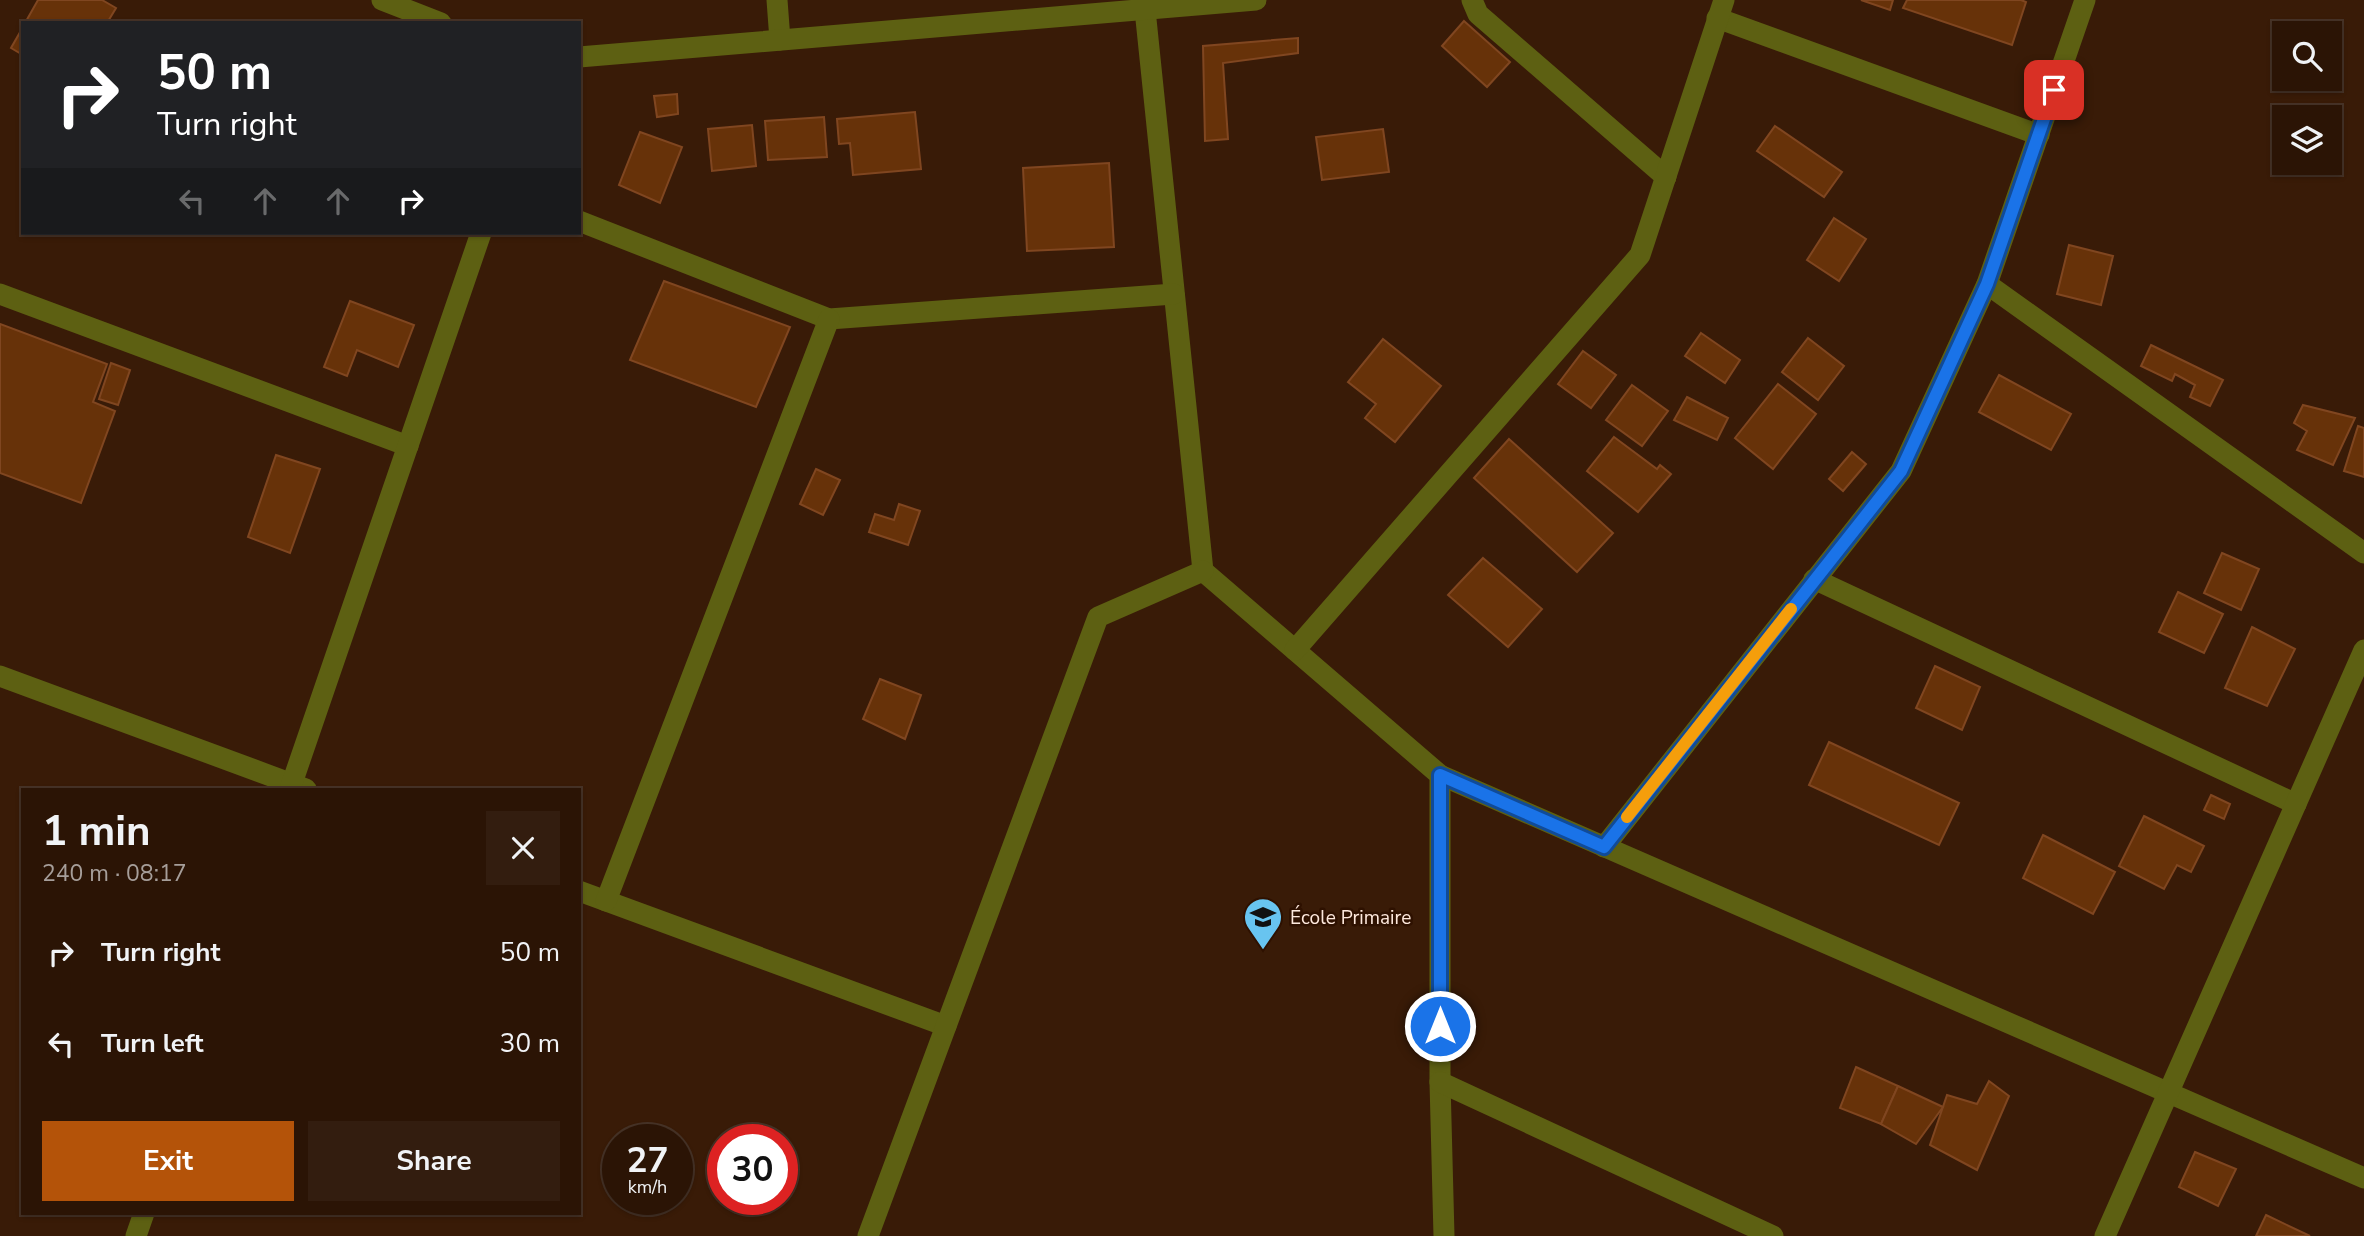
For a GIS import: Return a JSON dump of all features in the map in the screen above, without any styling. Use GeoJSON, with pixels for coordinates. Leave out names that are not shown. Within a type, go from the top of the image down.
{"type":"FeatureCollection","features":[{"type":"Feature","properties":{"kind":"street"},"geometry":{"type":"LineString","coordinates":[[382,0],[436,21]]}},
{"type":"Feature","properties":{"kind":"street"},"geometry":{"type":"LineString","coordinates":[[777,0],[780,40]]}},
{"type":"Feature","properties":{"kind":"street"},"geometry":{"type":"LineString","coordinates":[[581,57],[1144,5],[1256,0]]}},
{"type":"Feature","properties":{"kind":"street"},"geometry":{"type":"LineString","coordinates":[[1472,0],[1478,14],[1665,177]]}},
{"type":"Feature","properties":{"kind":"street"},"geometry":{"type":"LineString","coordinates":[[1604,847],[1901,471],[1987,284],[2085,0]]}},
{"type":"Feature","properties":{"kind":"street"},"geometry":{"type":"LineString","coordinates":[[1144,5],[1203,571],[1440,775],[2364,1178]]}},
{"type":"Feature","properties":{"kind":"street"},"geometry":{"type":"LineString","coordinates":[[1295,650],[1640,256],[1721,9],[2039,135]]}},
{"type":"Feature","properties":{"kind":"street"},"geometry":{"type":"LineString","coordinates":[[581,221],[829,319],[1174,294]]}},
{"type":"Feature","properties":{"kind":"street"},"geometry":{"type":"LineString","coordinates":[[0,676],[296,788],[480,235]]}},
{"type":"Feature","properties":{"kind":"street"},"geometry":{"type":"LineString","coordinates":[[1987,284],[2364,552]]}},
{"type":"Feature","properties":{"kind":"street"},"geometry":{"type":"LineString","coordinates":[[0,294],[408,446]]}},
{"type":"Feature","properties":{"kind":"street"},"geometry":{"type":"LineString","coordinates":[[606,901],[829,319]]}},
{"type":"Feature","properties":{"kind":"street"},"geometry":{"type":"LineString","coordinates":[[868,1236],[1098,617],[1203,571]]}},
{"type":"Feature","properties":{"kind":"street"},"geometry":{"type":"LineString","coordinates":[[1814,579],[2296,803]]}},
{"type":"Feature","properties":{"kind":"street"},"geometry":{"type":"LineString","coordinates":[[2105,1236],[2364,650]]}},
{"type":"Feature","properties":{"kind":"street"},"geometry":{"type":"LineString","coordinates":[[1440,775],[1440,1082],[1444,1236]]}},
{"type":"Feature","properties":{"kind":"street"},"geometry":{"type":"LineString","coordinates":[[581,892],[946,1026]]}},
{"type":"Feature","properties":{"kind":"street"},"geometry":{"type":"LineString","coordinates":[[1440,1082],[1773,1236]]}},
{"type":"Feature","properties":{"kind":"street"},"geometry":{"type":"LineString","coordinates":[[136,1236],[144,1215]]}},
{"type":"Feature","properties":{"kind":"building"},"geometry":{"type":"Polygon","coordinates":[[[38,0],[102,0],[116,8],[108,21],[26,21],[38,0]]]}},
{"type":"Feature","properties":{"kind":"building"},"geometry":{"type":"Polygon","coordinates":[[[1861,0],[1893,0],[1890,10],[1861,0]]]}},
{"type":"Feature","properties":{"kind":"building"},"geometry":{"type":"Polygon","coordinates":[[[1907,0],[2026,2],[2012,45],[1903,8],[1907,0]]]}},
{"type":"Feature","properties":{"kind":"building"},"geometry":{"type":"Polygon","coordinates":[[[1464,21],[1510,62],[1487,87],[1442,46],[1464,21]]]}},
{"type":"Feature","properties":{"kind":"building"},"geometry":{"type":"Polygon","coordinates":[[[21,30],[21,54],[11,48],[21,30]]]}},
{"type":"Feature","properties":{"kind":"building"},"geometry":{"type":"Polygon","coordinates":[[[1298,38],[1298,53],[1223,63],[1228,139],[1205,141],[1203,46],[1298,38]]]}},
{"type":"Feature","properties":{"kind":"building"},"geometry":{"type":"Polygon","coordinates":[[[677,94],[678,114],[657,117],[654,96],[677,94]]]}},
{"type":"Feature","properties":{"kind":"building"},"geometry":{"type":"Polygon","coordinates":[[[915,112],[921,169],[853,175],[850,143],[839,144],[837,119],[915,112]]]}},
{"type":"Feature","properties":{"kind":"building"},"geometry":{"type":"Polygon","coordinates":[[[824,117],[827,157],[768,160],[765,121],[824,117]]]}},
{"type":"Feature","properties":{"kind":"building"},"geometry":{"type":"Polygon","coordinates":[[[752,125],[756,166],[712,171],[708,129],[752,125]]]}},
{"type":"Feature","properties":{"kind":"building"},"geometry":{"type":"Polygon","coordinates":[[[1775,126],[1842,172],[1824,197],[1757,151],[1775,126]]]}},
{"type":"Feature","properties":{"kind":"building"},"geometry":{"type":"Polygon","coordinates":[[[1383,129],[1389,172],[1322,180],[1316,137],[1383,129]]]}},
{"type":"Feature","properties":{"kind":"building"},"geometry":{"type":"Polygon","coordinates":[[[640,132],[682,147],[660,203],[619,185],[640,132]]]}},
{"type":"Feature","properties":{"kind":"building"},"geometry":{"type":"Polygon","coordinates":[[[1109,163],[1114,247],[1027,251],[1023,168],[1109,163]]]}},
{"type":"Feature","properties":{"kind":"building"},"geometry":{"type":"Polygon","coordinates":[[[1834,218],[1866,239],[1839,281],[1807,260],[1834,218]]]}},
{"type":"Feature","properties":{"kind":"building"},"geometry":{"type":"Polygon","coordinates":[[[2069,245],[2113,256],[2101,305],[2057,294],[2069,245]]]}},
{"type":"Feature","properties":{"kind":"building"},"geometry":{"type":"Polygon","coordinates":[[[664,281],[790,327],[756,407],[630,360],[664,281]]]}},
{"type":"Feature","properties":{"kind":"building"},"geometry":{"type":"Polygon","coordinates":[[[350,301],[414,325],[398,367],[357,350],[347,376],[324,367],[350,301]]]}},
{"type":"Feature","properties":{"kind":"building"},"geometry":{"type":"Polygon","coordinates":[[[0,324],[107,364],[93,402],[115,411],[81,503],[0,473],[0,324]]]}},
{"type":"Feature","properties":{"kind":"building"},"geometry":{"type":"Polygon","coordinates":[[[1701,333],[1740,360],[1725,383],[1685,356],[1701,333]]]}},
{"type":"Feature","properties":{"kind":"building"},"geometry":{"type":"Polygon","coordinates":[[[1808,338],[1844,366],[1818,400],[1782,372],[1808,338]]]}},
{"type":"Feature","properties":{"kind":"building"},"geometry":{"type":"Polygon","coordinates":[[[1383,339],[1441,386],[1395,442],[1365,418],[1376,404],[1348,382],[1383,339]]]}},
{"type":"Feature","properties":{"kind":"building"},"geometry":{"type":"Polygon","coordinates":[[[2151,345],[2223,380],[2210,406],[2190,397],[2195,385],[2175,374],[2172,381],[2141,366],[2151,345]]]}},
{"type":"Feature","properties":{"kind":"building"},"geometry":{"type":"Polygon","coordinates":[[[1583,351],[1616,375],[1591,408],[1558,384],[1583,351]]]}},
{"type":"Feature","properties":{"kind":"building"},"geometry":{"type":"Polygon","coordinates":[[[111,363],[130,370],[118,405],[99,399],[111,363]]]}},
{"type":"Feature","properties":{"kind":"building"},"geometry":{"type":"Polygon","coordinates":[[[1999,375],[2071,414],[2051,450],[1979,412],[1999,375]]]}},
{"type":"Feature","properties":{"kind":"building"},"geometry":{"type":"Polygon","coordinates":[[[1778,384],[1816,414],[1773,469],[1735,438],[1778,384]]]}},
{"type":"Feature","properties":{"kind":"building"},"geometry":{"type":"Polygon","coordinates":[[[1632,385],[1668,411],[1642,446],[1606,420],[1632,385]]]}},
{"type":"Feature","properties":{"kind":"building"},"geometry":{"type":"Polygon","coordinates":[[[1687,397],[1728,418],[1717,440],[1674,420],[1687,397]]]}},
{"type":"Feature","properties":{"kind":"building"},"geometry":{"type":"Polygon","coordinates":[[[2303,405],[2355,418],[2333,465],[2297,450],[2307,431],[2294,423],[2303,405]]]}},
{"type":"Feature","properties":{"kind":"building"},"geometry":{"type":"Polygon","coordinates":[[[2358,426],[2364,428],[2364,477],[2344,471],[2358,426]]]}},
{"type":"Feature","properties":{"kind":"building"},"geometry":{"type":"Polygon","coordinates":[[[1614,437],[1657,469],[1660,465],[1671,474],[1638,512],[1587,471],[1614,437]]]}},
{"type":"Feature","properties":{"kind":"building"},"geometry":{"type":"Polygon","coordinates":[[[1509,439],[1613,533],[1577,572],[1474,478],[1509,439]]]}},
{"type":"Feature","properties":{"kind":"building"},"geometry":{"type":"Polygon","coordinates":[[[1852,452],[1866,464],[1843,491],[1829,479],[1852,452]]]}},
{"type":"Feature","properties":{"kind":"building"},"geometry":{"type":"Polygon","coordinates":[[[276,455],[320,469],[290,553],[248,537],[276,455]]]}},
{"type":"Feature","properties":{"kind":"building"},"geometry":{"type":"Polygon","coordinates":[[[816,469],[840,480],[823,515],[800,504],[816,469]]]}},
{"type":"Feature","properties":{"kind":"building"},"geometry":{"type":"Polygon","coordinates":[[[899,504],[920,511],[908,545],[869,532],[875,514],[894,520],[899,504]]]}},
{"type":"Feature","properties":{"kind":"building"},"geometry":{"type":"Polygon","coordinates":[[[2222,553],[2259,569],[2241,610],[2204,593],[2222,553]]]}},
{"type":"Feature","properties":{"kind":"building"},"geometry":{"type":"Polygon","coordinates":[[[1483,558],[1542,609],[1508,647],[1448,595],[1483,558]]]}},
{"type":"Feature","properties":{"kind":"building"},"geometry":{"type":"Polygon","coordinates":[[[2178,592],[2223,614],[2204,653],[2159,632],[2178,592]]]}},
{"type":"Feature","properties":{"kind":"building"},"geometry":{"type":"Polygon","coordinates":[[[2252,627],[2295,649],[2267,706],[2225,688],[2252,627]]]}},
{"type":"Feature","properties":{"kind":"building"},"geometry":{"type":"Polygon","coordinates":[[[1935,666],[1980,687],[1962,730],[1916,708],[1935,666]]]}},
{"type":"Feature","properties":{"kind":"building"},"geometry":{"type":"Polygon","coordinates":[[[880,679],[921,695],[905,739],[863,719],[880,679]]]}},
{"type":"Feature","properties":{"kind":"building"},"geometry":{"type":"Polygon","coordinates":[[[1829,742],[1959,803],[1939,845],[1809,785],[1829,742]]]}},
{"type":"Feature","properties":{"kind":"building"},"geometry":{"type":"Polygon","coordinates":[[[2211,795],[2230,804],[2224,819],[2204,810],[2211,795]]]}},
{"type":"Feature","properties":{"kind":"building"},"geometry":{"type":"Polygon","coordinates":[[[2144,816],[2204,846],[2191,872],[2177,865],[2164,889],[2119,866],[2144,816]]]}},
{"type":"Feature","properties":{"kind":"building"},"geometry":{"type":"Polygon","coordinates":[[[2043,835],[2115,872],[2093,914],[2023,878],[2043,835]]]}},
{"type":"Feature","properties":{"kind":"building"},"geometry":{"type":"Polygon","coordinates":[[[1856,1067],[1898,1086],[1881,1124],[1840,1108],[1856,1067]]]}},
{"type":"Feature","properties":{"kind":"building"},"geometry":{"type":"Polygon","coordinates":[[[1989,1081],[2009,1096],[1977,1170],[1930,1145],[1947,1095],[1977,1104],[1989,1081]]]}},
{"type":"Feature","properties":{"kind":"building"},"geometry":{"type":"Polygon","coordinates":[[[1898,1086],[1943,1107],[1916,1144],[1881,1124],[1898,1086]]]}},
{"type":"Feature","properties":{"kind":"building"},"geometry":{"type":"Polygon","coordinates":[[[2195,1152],[2236,1169],[2218,1206],[2179,1187],[2195,1152]]]}},
{"type":"Feature","properties":{"kind":"building"},"geometry":{"type":"Polygon","coordinates":[[[2266,1215],[2310,1236],[2256,1236],[2266,1215]]]}},
{"type":"Feature","properties":{"kind":"slow traffic"},"geometry":{"type":"LineString","coordinates":[[1627,817],[1791,609]]}},
{"type":"Feature","properties":{"kind":"place","name":"École Primaire"},"geometry":{"type":"Point","coordinates":[1263,951]}},
{"type":"Feature","properties":{"kind":"route"},"geometry":{"type":"LineString","coordinates":[[1440,1026],[1440,775],[1604,847],[1901,471],[1987,284],[2054,90]]}}]}
